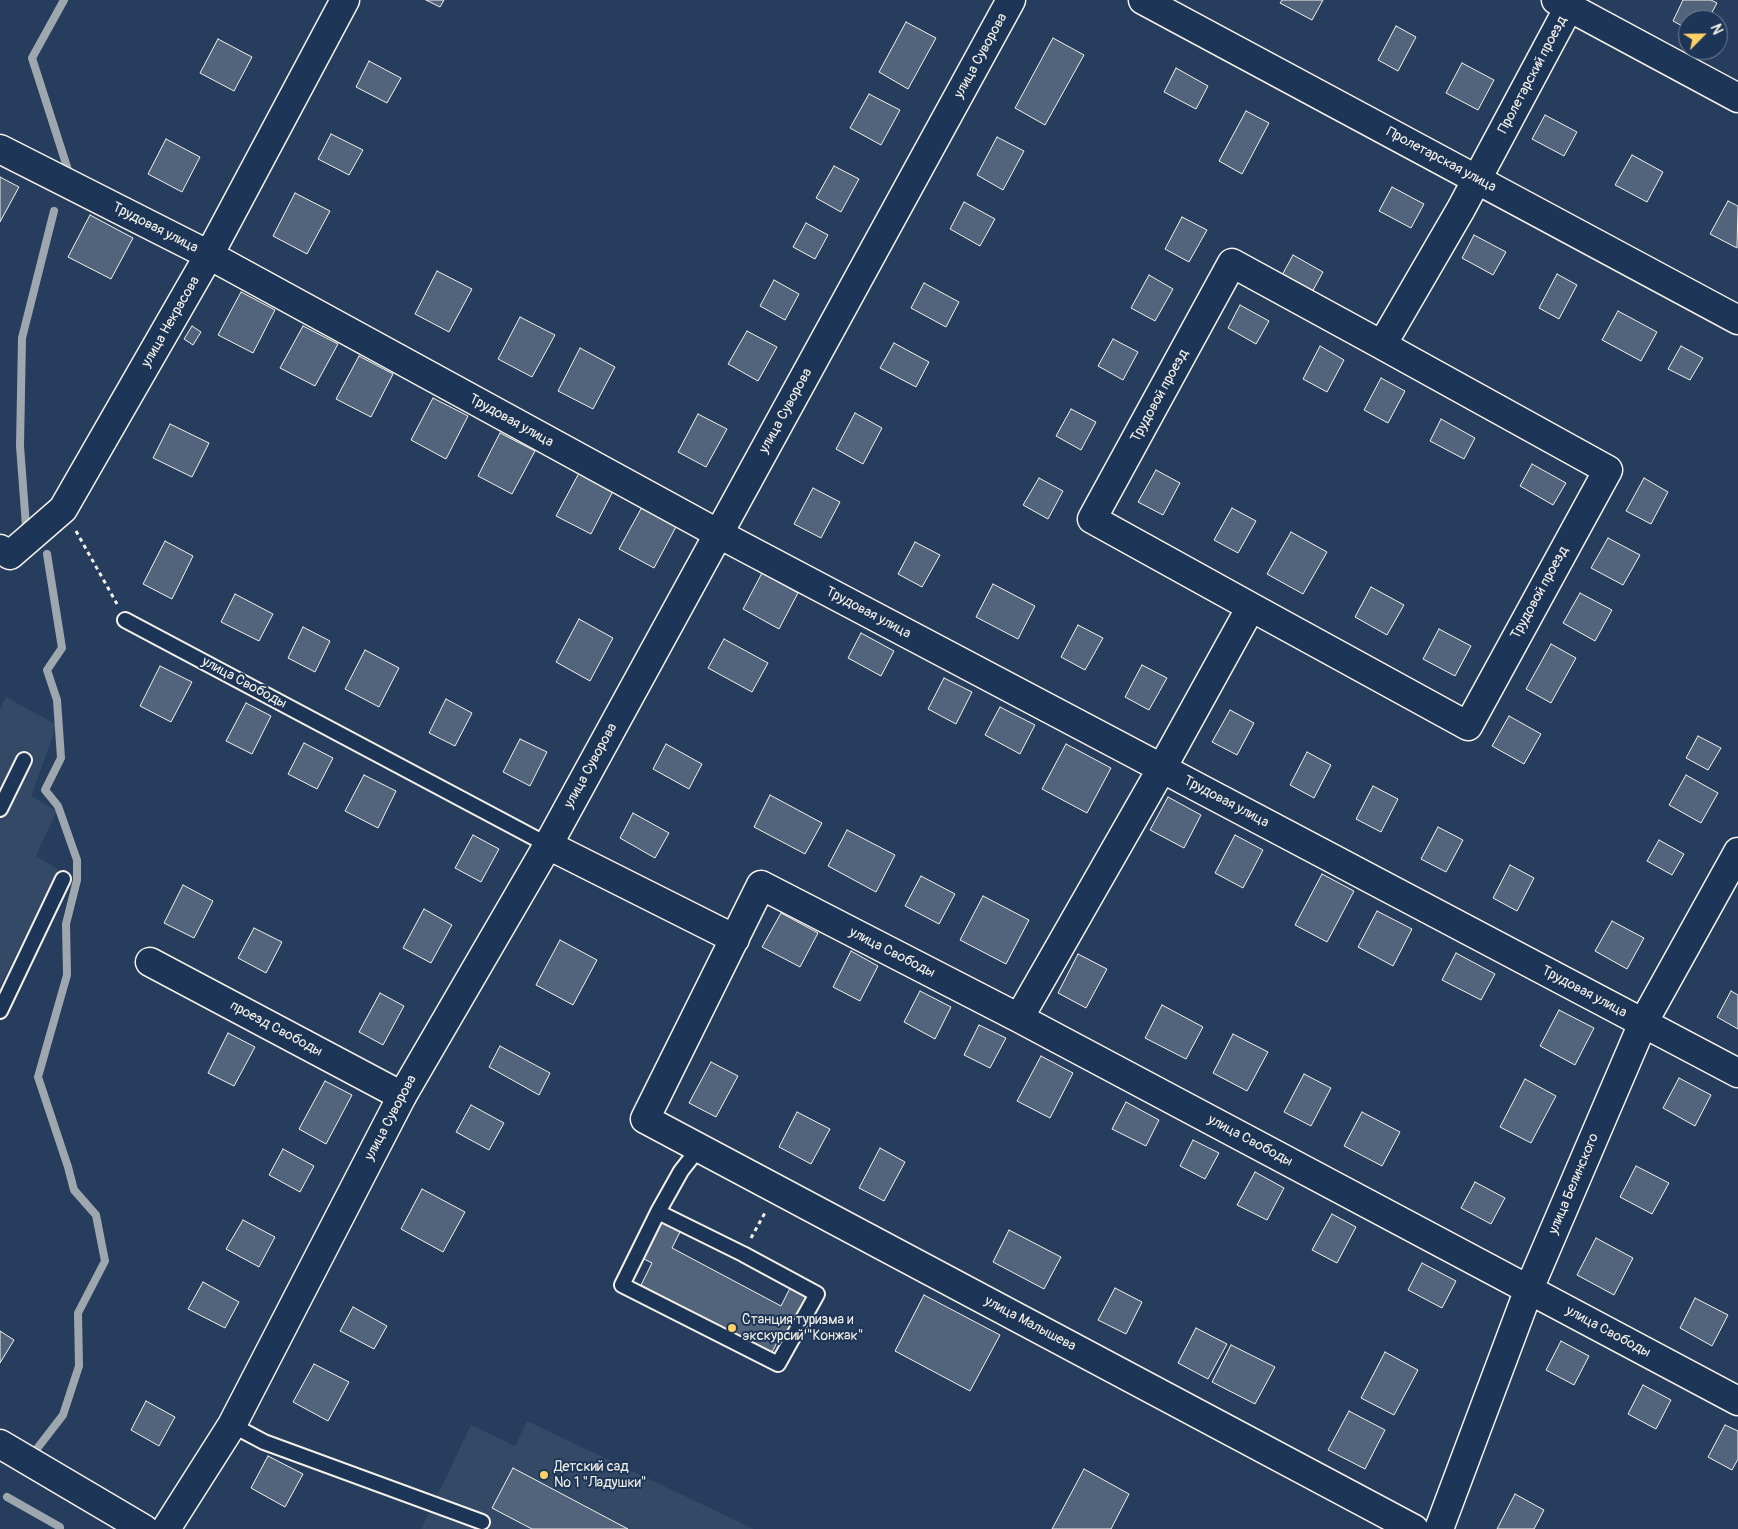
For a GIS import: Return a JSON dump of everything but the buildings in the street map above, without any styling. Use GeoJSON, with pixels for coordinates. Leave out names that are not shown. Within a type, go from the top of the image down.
{"type":"FeatureCollection","features":[{"type":"Feature","properties":{"kind":"street","name":"улица Некрасова"},"geometry":{"type":"LineString","coordinates":[[63,509],[209,255],[345,0]]}},
{"type":"Feature","properties":{"kind":"street","name":"улица Суворова"},"geometry":{"type":"LineString","coordinates":[[166,1529],[232,1425],[402,1096],[548,845],[1011,0]]}},
{"type":"Feature","properties":{"kind":"street","name":"Пролетарская улица"},"geometry":{"type":"LineString","coordinates":[[1143,0],[1738,320]]}},
{"type":"Feature","properties":{"kind":"street","name":"Пролетарский проезд"},"geometry":{"type":"LineString","coordinates":[[1382,346],[1477,180],[1562,4],[1738,98]]}},
{"type":"Feature","properties":{"kind":"street","name":"Трудовая улица"},"geometry":{"type":"LineString","coordinates":[[0,149],[209,255],[719,534],[1738,1073]]}},
{"type":"Feature","properties":{"kind":"street","name":"Трудовой проезд"},"geometry":{"type":"LineString","coordinates":[[1232,263],[1382,346],[1608,470],[1468,726],[1092,519],[1232,263]]}},
{"type":"Feature","properties":{"kind":"street"},"geometry":{"type":"LineString","coordinates":[[0,549],[10,555],[63,509]]}},
{"type":"Feature","properties":{"kind":"street"},"geometry":{"type":"LineString","coordinates":[[1019,1018],[1162,768],[1251,607]]}},
{"type":"Feature","properties":{"kind":"street"},"geometry":{"type":"LineString","coordinates":[[548,845],[734,939]]}},
{"type":"Feature","properties":{"kind":"street","name":"улица Белинского"},"geometry":{"type":"LineString","coordinates":[[1439,1529],[1529,1289],[1643,1023],[1738,852]]}},
{"type":"Feature","properties":{"kind":"street","name":"улица Свободы"},"geometry":{"type":"LineString","coordinates":[[734,939],[761,885],[1019,1018],[1738,1401]]}},
{"type":"Feature","properties":{"kind":"street","name":"улица Малышева"},"geometry":{"type":"LineString","coordinates":[[734,939],[645,1119],[1414,1529]]}},
{"type":"Feature","properties":{"kind":"street","name":"проезд Свободы"},"geometry":{"type":"LineString","coordinates":[[150,962],[402,1096]]}},
{"type":"Feature","properties":{"kind":"street"},"geometry":{"type":"LineString","coordinates":[[0,1444],[144,1529]]}},
{"type":"Feature","properties":{"kind":"lane","name":"улица Свободы"},"geometry":{"type":"LineString","coordinates":[[125,620],[548,845]]}},
{"type":"Feature","properties":{"kind":"lane"},"geometry":{"type":"LineString","coordinates":[[0,809],[24,760]]}},
{"type":"Feature","properties":{"kind":"lane"},"geometry":{"type":"LineString","coordinates":[[0,1011],[64,879]]}},
{"type":"Feature","properties":{"kind":"lane"},"geometry":{"type":"LineString","coordinates":[[658,1212],[743,1254],[817,1294],[778,1364],[622,1285],[658,1212],[681,1171],[699,1148]]}},
{"type":"Feature","properties":{"kind":"lane"},"geometry":{"type":"LineString","coordinates":[[232,1425],[264,1442],[482,1522]]}},
{"type":"Feature","properties":{"kind":"path"},"geometry":{"type":"LineString","coordinates":[[63,509],[125,620]]}},
{"type":"Feature","properties":{"kind":"path"},"geometry":{"type":"LineString","coordinates":[[743,1254],[778,1189]]}},
{"type":"Feature","properties":{"kind":"shaded area"},"geometry":{"type":"Polygon","coordinates":[[[6,697],[57,725],[31,796],[57,811],[36,856],[58,869],[0,987],[0,709],[6,697]]]}},
{"type":"Feature","properties":{"kind":"shaded area","name":"Детский сад № 1 \"Ладушки\""},"geometry":{"type":"Polygon","coordinates":[[[527,1421],[754,1529],[421,1529],[471,1425],[515,1446],[527,1421]]]}},
{"type":"Feature","properties":{"kind":"waterway"},"geometry":{"type":"LineString","coordinates":[[64,0],[32,58],[69,173]]}},
{"type":"Feature","properties":{"kind":"waterway"},"geometry":{"type":"LineString","coordinates":[[26,526],[20,446],[22,338],[54,211]]}},
{"type":"Feature","properties":{"kind":"waterway"},"geometry":{"type":"LineString","coordinates":[[36,1450],[63,1415],[79,1366],[78,1313],[105,1261],[96,1215],[74,1190],[38,1077],[67,975],[66,924],[77,880],[77,860],[58,806],[45,790],[61,758],[57,700],[47,670],[62,648],[47,554]]}},
{"type":"Feature","properties":{"kind":"waterway"},"geometry":{"type":"LineString","coordinates":[[7,1497],[60,1527],[60,1529]]}},
{"type":"Feature","properties":{"kind":"place","name":"Станция туризма и экскурсий \"Конжак\""},"geometry":{"type":"Point","coordinates":[732,1328]}},
{"type":"Feature","properties":{"kind":"place","name":"Детский сад № 1 \"Ладушки\""},"geometry":{"type":"Point","coordinates":[544,1475]}}]}
